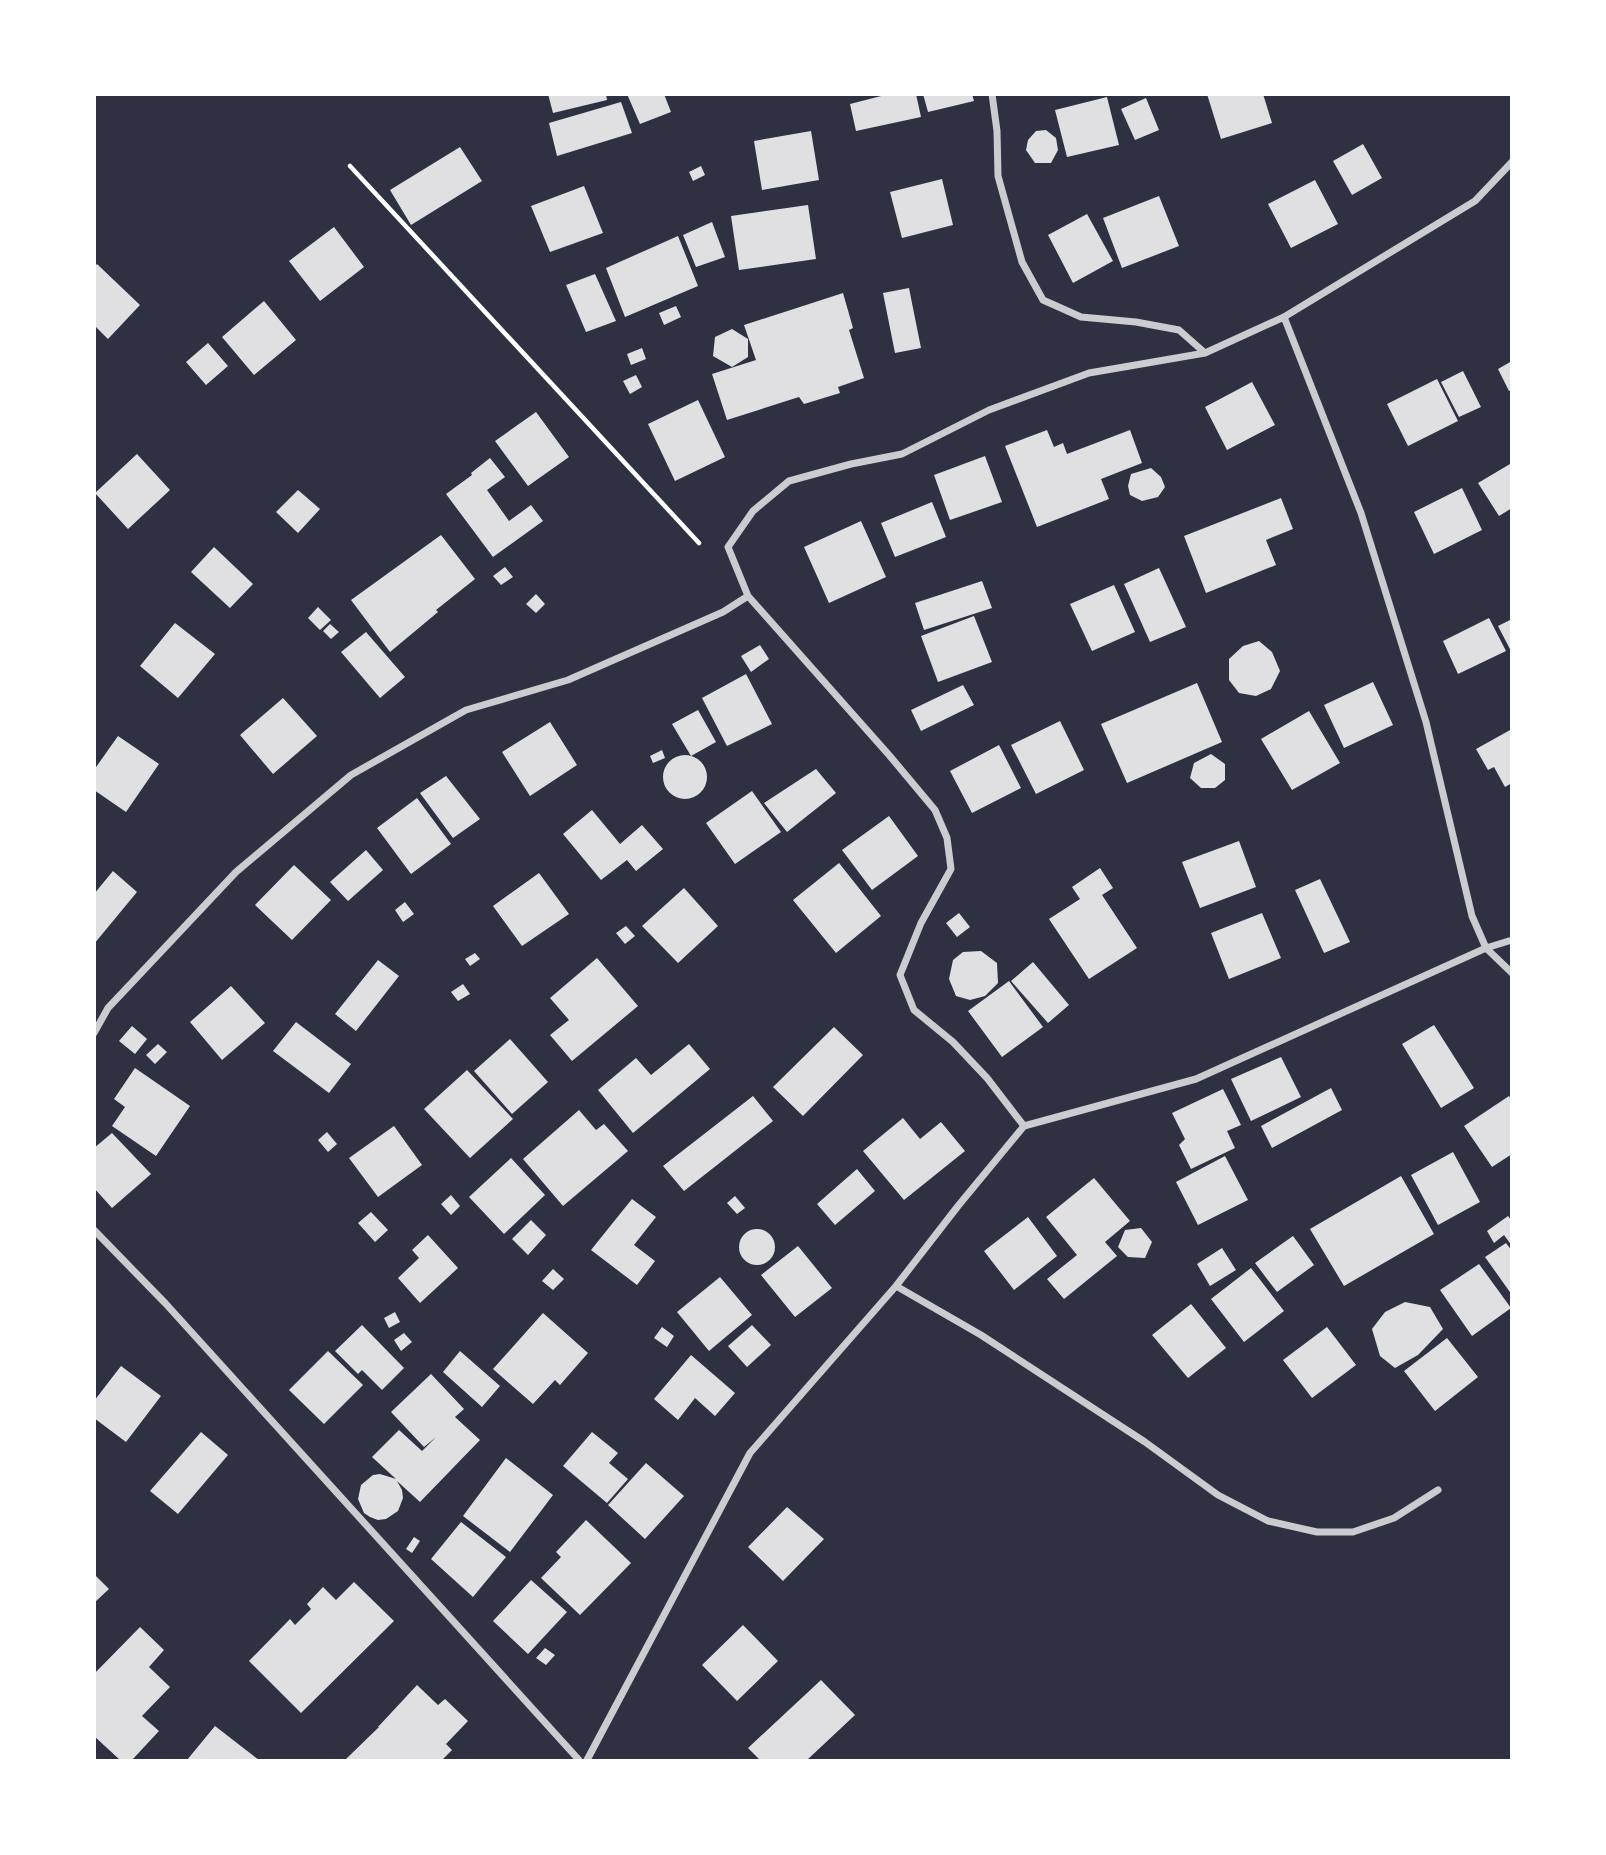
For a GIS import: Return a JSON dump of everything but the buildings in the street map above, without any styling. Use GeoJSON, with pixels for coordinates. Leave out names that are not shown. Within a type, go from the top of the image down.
{"type":"FeatureCollection","features":[{"type":"Feature","properties":{"kind":"street"},"geometry":{"type":"LineString","coordinates":[[992,94],[997,131],[998,176],[1022,262],[1043,300],[1081,317],[1136,321],[1179,330],[1205,353]]}},
{"type":"Feature","properties":{"kind":"street"},"geometry":{"type":"LineString","coordinates":[[1024,1126],[987,1078],[953,1042],[914,1010],[900,975],[922,923],[951,869],[947,838],[935,810],[748,596],[728,547],[753,511],[789,481],[851,464],[902,454],[989,410],[1089,373],[1205,353],[1284,317],[1475,201],[1511,162]]}},
{"type":"Feature","properties":{"kind":"street"},"geometry":{"type":"LineString","coordinates":[[1284,317],[1361,513],[1426,722],[1472,916],[1486,948],[1511,973]]}},
{"type":"Feature","properties":{"kind":"street"},"geometry":{"type":"LineString","coordinates":[[94,1033],[108,1008],[236,872],[351,775],[466,710],[568,680],[723,612],[748,596]]}},
{"type":"Feature","properties":{"kind":"street"},"geometry":{"type":"LineString","coordinates":[[587,1760],[750,1453],[896,1286],[1024,1126],[1196,1079],[1486,948],[1511,940]]}},
{"type":"Feature","properties":{"kind":"street"},"geometry":{"type":"LineString","coordinates":[[94,1230],[166,1304],[579,1760]]}},
{"type":"Feature","properties":{"kind":"street"},"geometry":{"type":"LineString","coordinates":[[896,1286],[981,1335],[1121,1426],[1218,1495],[1268,1521],[1317,1532],[1353,1532],[1394,1518],[1438,1490]]}},
{"type":"Feature","properties":{"kind":"path"},"geometry":{"type":"LineString","coordinates":[[350,166],[701,545]]}}]}
